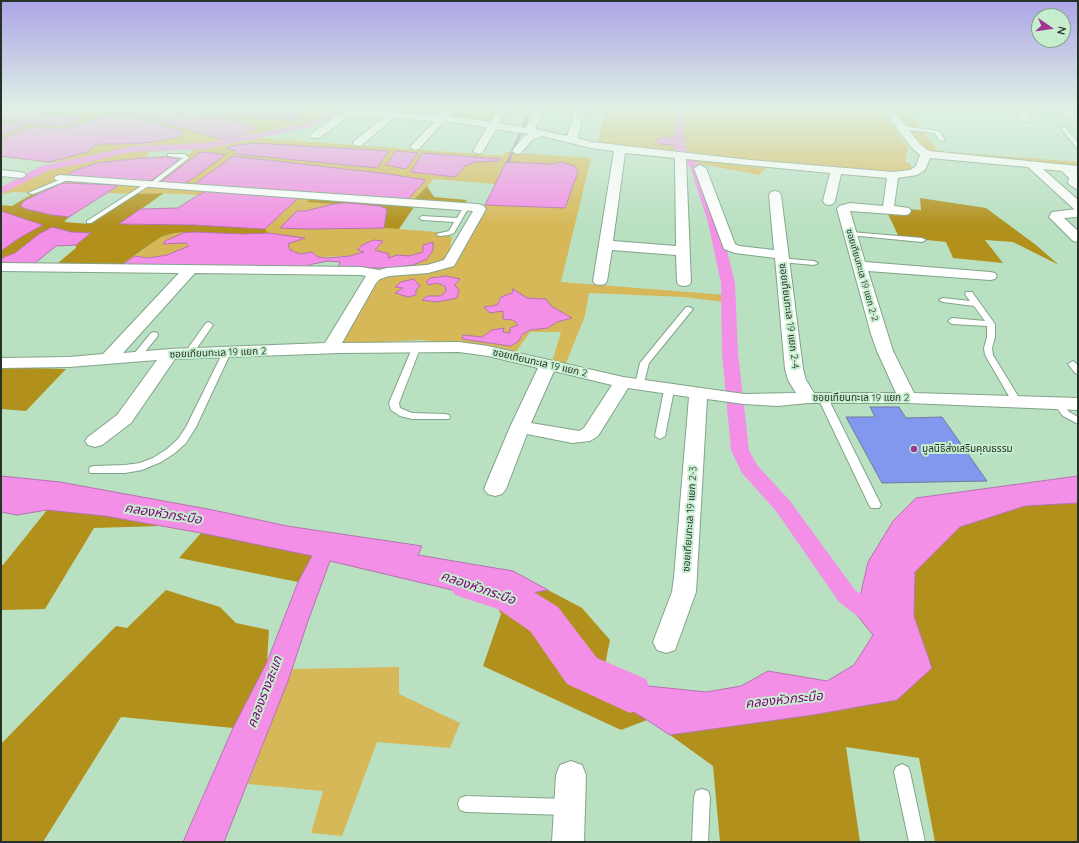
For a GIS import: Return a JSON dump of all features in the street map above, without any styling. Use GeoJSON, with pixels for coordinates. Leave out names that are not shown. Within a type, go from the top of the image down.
{"type":"FeatureCollection","features":[{"type":"Feature","properties":{"kind":"street"},"geometry":{"type":"LineString","coordinates":[[517,151],[520,147]]}},
{"type":"Feature","properties":{"kind":"street"},"geometry":{"type":"LineString","coordinates":[[607,147],[680,156],[893,175],[913,173],[921,168],[926,154]]}},
{"type":"Feature","properties":{"kind":"street"},"geometry":{"type":"LineString","coordinates":[[918,147],[926,154],[1032,165],[1078,168]]}},
{"type":"Feature","properties":{"kind":"street"},"geometry":{"type":"LineString","coordinates":[[600,281],[620,149]]}},
{"type":"Feature","properties":{"kind":"street"},"geometry":{"type":"LineString","coordinates":[[680,156],[684,282]]}},
{"type":"Feature","properties":{"kind":"street"},"geometry":{"type":"LineString","coordinates":[[1032,165],[1078,206]]}},
{"type":"Feature","properties":{"kind":"street","name":"ซอยเทียนทะเล 19 แยก 2-4"},"geometry":{"type":"LineString","coordinates":[[700,168],[729,246],[746,252],[781,257]]}},
{"type":"Feature","properties":{"kind":"street"},"geometry":{"type":"LineString","coordinates":[[1066,168],[1074,178],[1074,183],[1078,186]]}},
{"type":"Feature","properties":{"kind":"street"},"geometry":{"type":"LineString","coordinates":[[829,201],[836,170]]}},
{"type":"Feature","properties":{"kind":"street"},"geometry":{"type":"LineString","coordinates":[[1,173],[20,175]]}},
{"type":"Feature","properties":{"kind":"street"},"geometry":{"type":"LineString","coordinates":[[882,212],[893,175]]}},
{"type":"Feature","properties":{"kind":"street"},"geometry":{"type":"LineString","coordinates":[[1,267],[361,271],[378,274],[428,269],[449,263],[480,209],[466,206],[63,178]]}},
{"type":"Feature","properties":{"kind":"street","name":"ซอยเทียนทะเล 19 แยก 2-4"},"geometry":{"type":"LineString","coordinates":[[775,195],[794,369],[797,380],[815,398]]}},
{"type":"Feature","properties":{"kind":"street","name":"ซอยเทียนทะเล 19 แยก 2-2"},"geometry":{"type":"LineString","coordinates":[[905,211],[882,212],[850,207],[843,209],[885,351],[908,398]]}},
{"type":"Feature","properties":{"kind":"street"},"geometry":{"type":"LineString","coordinates":[[1078,213],[1056,215],[1055,217],[1078,238]]}},
{"type":"Feature","properties":{"kind":"street"},"geometry":{"type":"LineString","coordinates":[[606,245],[682,251]]}},
{"type":"Feature","properties":{"kind":"street"},"geometry":{"type":"LineString","coordinates":[[860,266],[990,276]]}},
{"type":"Feature","properties":{"kind":"street"},"geometry":{"type":"LineString","coordinates":[[108,359],[190,270]]}},
{"type":"Feature","properties":{"kind":"street"},"geometry":{"type":"LineString","coordinates":[[331,348],[370,281],[378,274]]}},
{"type":"Feature","properties":{"kind":"street","name":"ซอยเทียนทะเล 19 แยก 2"},"geometry":{"type":"LineString","coordinates":[[1,363],[33,364],[170,354],[331,348],[416,346],[459,347],[488,350],[632,384],[744,399],[778,400],[815,398],[908,398],[1078,404]]}},
{"type":"Feature","properties":{"kind":"street"},"geometry":{"type":"LineString","coordinates":[[95,442],[124,419],[170,354]]}},
{"type":"Feature","properties":{"kind":"street"},"geometry":{"type":"LineString","coordinates":[[495,489],[520,427],[548,365]]}},
{"type":"Feature","properties":{"kind":"street"},"geometry":{"type":"LineString","coordinates":[[520,427],[572,438],[583,437],[591,432],[632,384]]}},
{"type":"Feature","properties":{"kind":"street","name":"ซอยเทียนทะเล 19 แยก 2-3"},"geometry":{"type":"LineString","coordinates":[[666,642],[684,592],[686,577],[698,394]]}},
{"type":"Feature","properties":{"kind":"street"},"geometry":{"type":"LineString","coordinates":[[568,842],[571,775]]}},
{"type":"Feature","properties":{"kind":"lane"},"geometry":{"type":"LineString","coordinates":[[89,222],[150,184],[186,158],[185,156],[170,155]]}},
{"type":"Feature","properties":{"kind":"lane"},"geometry":{"type":"LineString","coordinates":[[31,193],[63,178]]}},
{"type":"Feature","properties":{"kind":"lane"},"geometry":{"type":"LineString","coordinates":[[439,234],[447,234],[452,232],[457,220],[466,206]]}},
{"type":"Feature","properties":{"kind":"lane"},"geometry":{"type":"LineString","coordinates":[[422,218],[457,220]]}},
{"type":"Feature","properties":{"kind":"lane"},"geometry":{"type":"LineString","coordinates":[[851,234],[922,240]]}},
{"type":"Feature","properties":{"kind":"lane"},"geometry":{"type":"LineString","coordinates":[[781,257],[814,263]]}},
{"type":"Feature","properties":{"kind":"lane"},"geometry":{"type":"LineString","coordinates":[[969,294],[991,324],[991,337],[988,348],[989,355],[1016,401]]}},
{"type":"Feature","properties":{"kind":"lane"},"geometry":{"type":"LineString","coordinates":[[943,300],[976,304]]}},
{"type":"Feature","properties":{"kind":"lane"},"geometry":{"type":"LineString","coordinates":[[632,384],[645,363],[689,309]]}},
{"type":"Feature","properties":{"kind":"lane"},"geometry":{"type":"LineString","coordinates":[[952,322],[991,324]]}},
{"type":"Feature","properties":{"kind":"lane"},"geometry":{"type":"LineString","coordinates":[[189,353],[209,325]]}},
{"type":"Feature","properties":{"kind":"lane"},"geometry":{"type":"LineString","coordinates":[[136,357],[154,335]]}},
{"type":"Feature","properties":{"kind":"lane"},"geometry":{"type":"LineString","coordinates":[[416,346],[394,403],[396,410],[402,414],[412,416],[445,417]]}},
{"type":"Feature","properties":{"kind":"lane"},"geometry":{"type":"LineString","coordinates":[[94,470],[125,469],[142,466],[157,460],[171,451],[182,441],[191,427],[227,352]]}},
{"type":"Feature","properties":{"kind":"lane"},"geometry":{"type":"LineString","coordinates":[[660,436],[669,390]]}},
{"type":"Feature","properties":{"kind":"lane"},"geometry":{"type":"LineString","coordinates":[[815,398],[875,505]]}},
{"type":"Feature","properties":{"kind":"lane"},"geometry":{"type":"LineString","coordinates":[[1058,403],[1066,414],[1078,421]]}},
{"type":"Feature","properties":{"kind":"lane"},"geometry":{"type":"LineString","coordinates":[[902,772],[917,842]]}},
{"type":"Feature","properties":{"kind":"lane"},"geometry":{"type":"LineString","coordinates":[[700,842],[702,797]]}},
{"type":"Feature","properties":{"kind":"lane"},"geometry":{"type":"LineString","coordinates":[[466,804],[569,807]]}},
{"type":"Feature","properties":{"kind":"shaded area"},"geometry":{"type":"Polygon","coordinates":[[[92,147],[154,147],[118,150],[96,157],[50,163],[1,157],[50,162],[90,151],[89,149],[92,147]]]}},
{"type":"Feature","properties":{"kind":"shaded area"},"geometry":{"type":"Polygon","coordinates":[[[230,147],[226,148],[237,150],[236,154],[388,151],[326,147],[386,147],[503,156],[505,152],[591,158],[561,282],[726,295],[723,302],[684,297],[589,293],[585,316],[566,363],[552,362],[561,332],[530,332],[515,353],[498,347],[420,340],[341,344],[375,282],[380,278],[393,274],[425,273],[442,269],[455,259],[485,205],[565,207],[574,166],[562,162],[553,164],[506,162],[496,184],[434,179],[409,205],[307,201],[334,204],[316,210],[297,211],[281,227],[309,229],[384,228],[437,232],[452,237],[449,254],[445,260],[431,266],[391,268],[423,252],[409,256],[397,255],[388,258],[375,250],[383,241],[374,240],[367,243],[358,250],[365,251],[350,256],[318,257],[312,252],[300,254],[290,250],[288,244],[303,238],[268,233],[265,229],[298,198],[207,191],[198,195],[107,193],[119,185],[62,183],[39,193],[15,192],[1,194],[48,169],[88,161],[119,152],[169,149],[167,151],[149,152],[146,157],[190,154],[195,148],[230,147]],[[417,153],[387,164],[407,168],[417,153]],[[422,153],[465,166],[475,162],[500,161],[501,159],[422,153]],[[167,157],[97,163],[76,170],[178,159],[167,157]],[[446,276],[430,278],[445,286],[446,291],[441,297],[427,296],[423,300],[437,302],[460,280],[446,276]],[[420,286],[396,287],[403,288],[395,293],[408,297],[416,295],[415,290],[420,286]],[[512,293],[501,297],[497,305],[484,307],[503,311],[518,325],[510,333],[502,332],[504,328],[482,337],[464,335],[463,339],[484,342],[517,342],[523,334],[530,330],[548,328],[557,322],[572,318],[551,306],[546,299],[527,298],[512,293]]]}},
{"type":"Feature","properties":{"kind":"shaded area"},"geometry":{"type":"Polygon","coordinates":[[[633,147],[678,147],[680,149],[680,147],[908,147],[905,162],[910,163],[912,168],[908,172],[893,173],[751,162],[633,147]]]}},
{"type":"Feature","properties":{"kind":"shaded area"},"geometry":{"type":"Polygon","coordinates":[[[922,147],[935,147],[938,151],[1078,162],[1078,166],[934,155],[922,147]]]}},
{"type":"Feature","properties":{"kind":"shaded area"},"geometry":{"type":"Polygon","coordinates":[[[690,160],[766,168],[759,175],[690,162],[690,160]]]}},
{"type":"Feature","properties":{"kind":"shaded area"},"geometry":{"type":"Polygon","coordinates":[[[427,186],[434,197],[467,200],[458,210],[414,207],[399,229],[384,228],[387,209],[348,203],[334,204],[307,202],[311,197],[409,205],[427,186]]]}},
{"type":"Feature","properties":{"kind":"shaded area"},"geometry":{"type":"Polygon","coordinates":[[[34,193],[39,193],[24,201],[21,206],[26,209],[52,215],[69,217],[64,222],[90,224],[135,194],[164,193],[120,224],[194,225],[265,229],[268,233],[174,233],[161,237],[118,267],[53,267],[91,233],[71,232],[61,229],[39,234],[15,253],[4,257],[1,260],[1,251],[42,225],[1,211],[1,205],[12,206],[34,193]]]}},
{"type":"Feature","properties":{"kind":"shaded area"},"geometry":{"type":"Polygon","coordinates":[[[920,198],[986,208],[1036,245],[1059,265],[1013,242],[985,240],[1003,263],[953,258],[946,242],[899,237],[885,208],[921,210],[920,198]]]}},
{"type":"Feature","properties":{"kind":"shaded area"},"geometry":{"type":"Polygon","coordinates":[[[174,233],[183,233],[165,241],[186,243],[189,246],[167,255],[148,258],[135,256],[161,237],[174,233]]]}},
{"type":"Feature","properties":{"kind":"shaded area"},"geometry":{"type":"Polygon","coordinates":[[[1,367],[66,369],[26,411],[1,409],[1,367]]]}},
{"type":"Feature","properties":{"kind":"shaded area"},"geometry":{"type":"Polygon","coordinates":[[[1078,503],[1078,842],[935,842],[919,758],[846,747],[860,842],[720,842],[713,766],[670,735],[813,715],[897,700],[932,668],[914,616],[915,572],[960,527],[1025,506],[1078,503]]]}},
{"type":"Feature","properties":{"kind":"shaded area"},"geometry":{"type":"Polygon","coordinates":[[[47,510],[105,516],[160,526],[94,528],[45,609],[1,610],[1,565],[3,565],[47,510]]]}},
{"type":"Feature","properties":{"kind":"shaded area"},"geometry":{"type":"Polygon","coordinates":[[[201,533],[280,548],[312,556],[298,582],[179,558],[201,533]]]}},
{"type":"Feature","properties":{"kind":"shaded area"},"geometry":{"type":"Polygon","coordinates":[[[166,590],[220,607],[236,623],[269,630],[267,662],[233,728],[121,717],[43,842],[1,842],[1,744],[116,626],[127,628],[166,590]]]}},
{"type":"Feature","properties":{"kind":"shaded area"},"geometry":{"type":"Polygon","coordinates":[[[548,590],[582,608],[610,640],[605,665],[584,682],[647,720],[621,730],[483,666],[501,614],[494,600],[548,590]]]}},
{"type":"Feature","properties":{"kind":"shaded area"},"geometry":{"type":"Polygon","coordinates":[[[399,667],[399,694],[460,723],[450,748],[377,742],[342,836],[311,833],[323,791],[248,784],[292,669],[399,667]]]}},
{"type":"Feature","properties":{"kind":"water"},"geometry":{"type":"Polygon","coordinates":[[[1,147],[92,147],[89,149],[90,151],[50,162],[1,156],[1,147]]]}},
{"type":"Feature","properties":{"kind":"water"},"geometry":{"type":"Polygon","coordinates":[[[229,147],[327,147],[389,151],[377,168],[236,154],[236,150],[226,149],[229,147]]]}},
{"type":"Feature","properties":{"kind":"water"},"geometry":{"type":"Polygon","coordinates":[[[396,151],[418,153],[406,169],[386,165],[396,151]]]}},
{"type":"Feature","properties":{"kind":"water"},"geometry":{"type":"Polygon","coordinates":[[[205,152],[225,155],[185,184],[159,183],[199,153],[205,152]]]}},
{"type":"Feature","properties":{"kind":"water"},"geometry":{"type":"Polygon","coordinates":[[[422,153],[501,159],[498,161],[475,162],[465,166],[455,177],[411,172],[422,153]]]}},
{"type":"Feature","properties":{"kind":"water"},"geometry":{"type":"Polygon","coordinates":[[[233,156],[389,174],[426,180],[408,199],[400,200],[193,185],[233,156]]]}},
{"type":"Feature","properties":{"kind":"water"},"geometry":{"type":"Polygon","coordinates":[[[167,157],[179,159],[176,163],[152,180],[141,182],[68,177],[68,174],[76,170],[97,163],[167,157]]]}},
{"type":"Feature","properties":{"kind":"water"},"geometry":{"type":"Polygon","coordinates":[[[506,162],[553,164],[562,162],[574,166],[578,172],[565,208],[485,205],[506,162]]]}},
{"type":"Feature","properties":{"kind":"water"},"geometry":{"type":"Polygon","coordinates":[[[62,183],[119,185],[69,217],[52,215],[26,209],[20,206],[24,201],[62,183]]]}},
{"type":"Feature","properties":{"kind":"water"},"geometry":{"type":"Polygon","coordinates":[[[207,191],[298,198],[265,229],[194,225],[119,224],[140,209],[178,208],[207,191]]]}},
{"type":"Feature","properties":{"kind":"water"},"geometry":{"type":"Polygon","coordinates":[[[348,203],[380,206],[387,209],[384,228],[280,228],[297,211],[305,211],[334,204],[348,203]]]}},
{"type":"Feature","properties":{"kind":"water"},"geometry":{"type":"Polygon","coordinates":[[[1,211],[43,225],[21,237],[1,251],[1,211]]]}},
{"type":"Feature","properties":{"kind":"water"},"geometry":{"type":"Polygon","coordinates":[[[52,227],[71,232],[91,233],[76,245],[56,246],[34,264],[1,263],[1,260],[4,257],[15,253],[39,234],[52,227]]]}},
{"type":"Feature","properties":{"kind":"water"},"geometry":{"type":"Polygon","coordinates":[[[183,233],[244,234],[268,233],[305,238],[288,244],[290,250],[300,254],[312,252],[318,257],[328,258],[350,256],[364,252],[358,250],[362,245],[374,240],[383,241],[375,250],[389,254],[388,258],[397,255],[409,256],[423,252],[423,245],[433,242],[433,250],[427,259],[413,265],[391,268],[338,268],[340,262],[328,261],[303,268],[118,267],[135,256],[148,258],[167,255],[189,246],[186,243],[163,244],[165,241],[183,233]]]}},
{"type":"Feature","properties":{"kind":"water"},"geometry":{"type":"Polygon","coordinates":[[[446,276],[460,279],[455,285],[459,290],[457,298],[437,302],[422,300],[427,296],[441,296],[446,291],[445,286],[437,283],[429,285],[426,282],[430,278],[446,276]]]}},
{"type":"Feature","properties":{"kind":"water"},"geometry":{"type":"Polygon","coordinates":[[[414,279],[420,286],[416,290],[416,295],[408,297],[395,293],[403,288],[395,287],[401,282],[414,279]]]}},
{"type":"Feature","properties":{"kind":"water"},"geometry":{"type":"Polygon","coordinates":[[[513,289],[527,298],[546,299],[551,306],[572,318],[557,322],[548,328],[530,330],[523,334],[518,342],[510,346],[462,339],[463,335],[482,337],[492,330],[504,328],[503,332],[510,333],[510,328],[518,325],[513,320],[503,319],[503,311],[490,313],[484,307],[497,305],[501,297],[512,293],[513,289]]]}},
{"type":"Feature","properties":{"kind":"water","name":"คลองรางสะแก"},"geometry":{"type":"Polygon","coordinates":[[[1,476],[60,482],[213,510],[287,526],[422,546],[418,555],[513,571],[548,590],[494,600],[330,561],[288,681],[224,842],[183,842],[233,728],[267,662],[298,582],[312,556],[201,533],[105,516],[47,510],[17,515],[1,512],[1,476]]]}},
{"type":"Feature","properties":{"kind":"water"},"geometry":{"type":"Polygon","coordinates":[[[1078,476],[1078,503],[1025,506],[960,527],[915,572],[914,616],[932,668],[897,700],[813,715],[670,735],[584,682],[605,665],[648,686],[706,692],[741,686],[768,671],[827,681],[854,665],[873,635],[856,614],[868,562],[893,521],[916,498],[1078,476]]]}},
{"type":"Feature","properties":{"kind":"building","name":"มูลนิธิส่งเสริมคุณธรรม"},"geometry":{"type":"Polygon","coordinates":[[[870,407],[899,407],[906,418],[942,417],[987,481],[882,483],[846,417],[875,417],[870,407]]]}},
{"type":"Feature","properties":{"kind":"waterway"},"geometry":{"type":"LineString","coordinates":[[1,191],[45,168],[133,149],[173,147]]}},
{"type":"Feature","properties":{"kind":"waterway"},"geometry":{"type":"LineString","coordinates":[[508,162],[514,147]]}},
{"type":"Feature","properties":{"kind":"waterway"},"geometry":{"type":"LineString","coordinates":[[680,147],[695,166],[714,222],[728,283],[730,353],[740,450],[749,468],[783,506],[847,596],[877,618]]}},
{"type":"Feature","properties":{"kind":"waterway","name":"คลองหัวกระบือ"},"geometry":{"type":"LineString","coordinates":[[469,584],[512,598],[544,619],[582,671],[630,693]]}},
{"type":"Feature","properties":{"kind":"place","name":"มูลนิธิส่งเสริมคุณธรรม"},"geometry":{"type":"Point","coordinates":[914,449]}}]}
